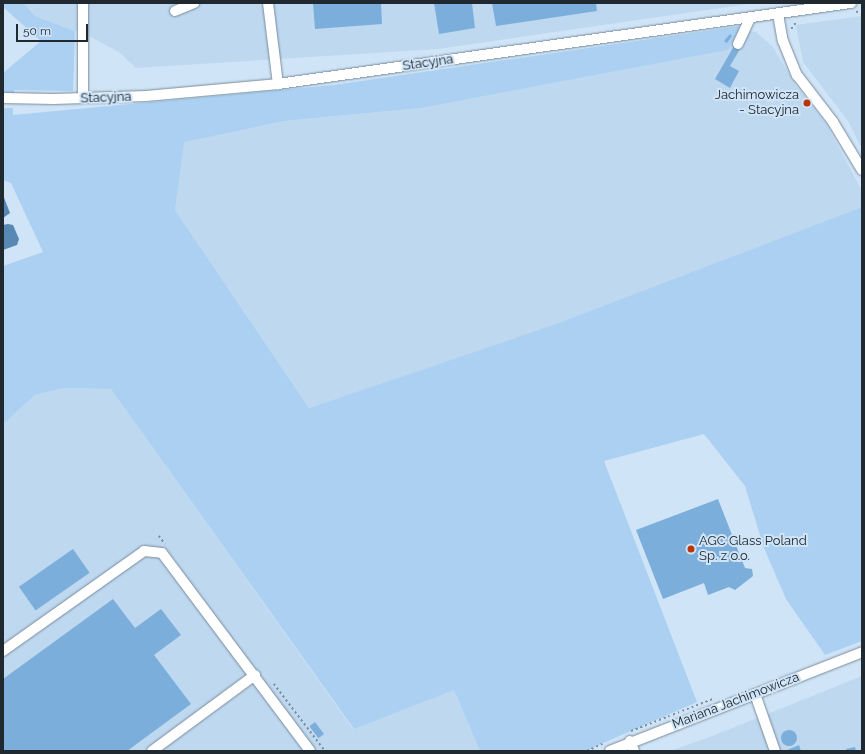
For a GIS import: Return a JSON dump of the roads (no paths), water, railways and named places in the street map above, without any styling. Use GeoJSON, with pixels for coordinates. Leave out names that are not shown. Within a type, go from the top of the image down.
{"type":"FeatureCollection","features":[{"type":"Feature","properties":{"kind":"street"},"geometry":{"type":"LineString","coordinates":[[83,3],[83,98]]}},
{"type":"Feature","properties":{"kind":"street"},"geometry":{"type":"LineString","coordinates":[[175,11],[194,3]]}},
{"type":"Feature","properties":{"kind":"street"},"geometry":{"type":"LineString","coordinates":[[268,3],[278,84]]}},
{"type":"Feature","properties":{"kind":"street","name":"Stacyjna"},"geometry":{"type":"LineString","coordinates":[[3,98],[146,96],[278,84],[778,14],[853,7]]}},
{"type":"Feature","properties":{"kind":"street"},"geometry":{"type":"LineString","coordinates":[[778,14],[783,41],[797,75],[832,122],[862,170]]}},
{"type":"Feature","properties":{"kind":"street"},"geometry":{"type":"LineString","coordinates":[[738,44],[750,18]]}},
{"type":"Feature","properties":{"kind":"street"},"geometry":{"type":"LineString","coordinates":[[3,651],[144,551],[151,550],[162,553],[255,675],[310,751]]}},
{"type":"Feature","properties":{"kind":"street","name":"Mariana Jachimowicza"},"geometry":{"type":"LineString","coordinates":[[610,751],[632,746],[755,694],[862,652]]}},
{"type":"Feature","properties":{"kind":"street"},"geometry":{"type":"LineString","coordinates":[[152,751],[255,675]]}},
{"type":"Feature","properties":{"kind":"street"},"geometry":{"type":"LineString","coordinates":[[755,694],[775,751]]}},
{"type":"Feature","properties":{"kind":"place","name":"Jachimowicza - Stacyjna"},"geometry":{"type":"Point","coordinates":[807,103]}},
{"type":"Feature","properties":{"kind":"place","name":"AGC Glass Poland Sp. z o.o."},"geometry":{"type":"Point","coordinates":[691,549]}}]}
